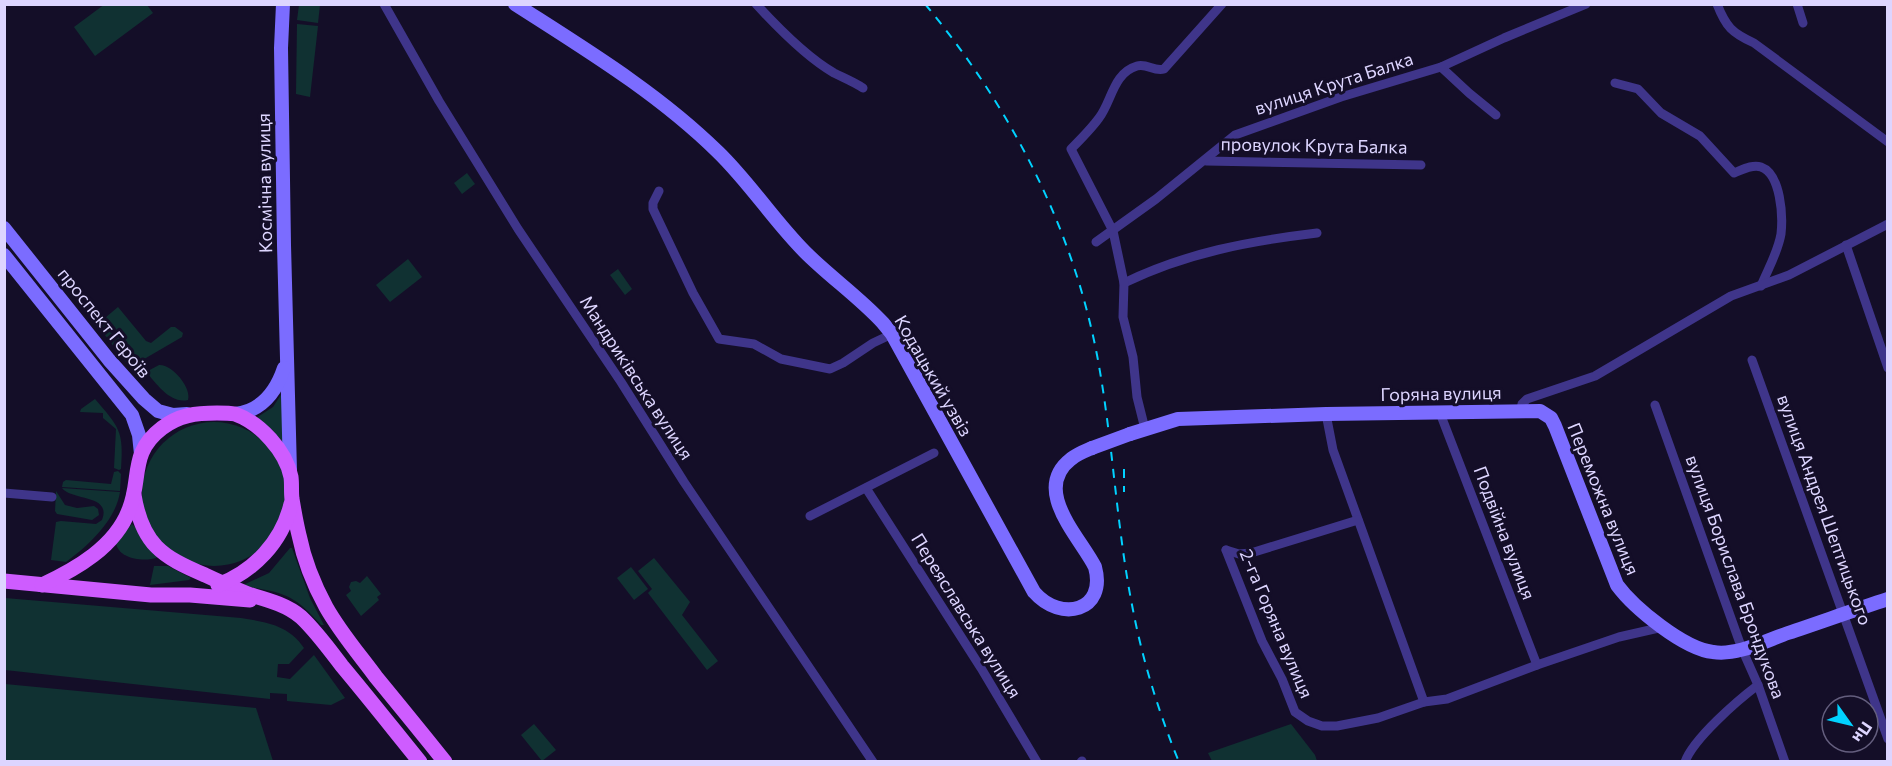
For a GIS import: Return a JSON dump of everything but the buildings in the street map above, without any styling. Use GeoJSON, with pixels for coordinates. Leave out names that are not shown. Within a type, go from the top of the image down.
{"type":"FeatureCollection","features":[{"type":"Feature","properties":{"kind":"main road"},"geometry":{"type":"LineString","coordinates":[[42,585],[77,567],[106,544],[123,522],[130,509],[141,454],[149,441],[161,429],[192,414],[235,414],[264,433],[280,453],[291,476],[292,498],[299,537],[308,568],[326,606],[348,641],[445,762]]}},
{"type":"Feature","properties":{"kind":"main road"},"geometry":{"type":"LineString","coordinates":[[134,492],[137,511],[143,527],[160,551],[177,563],[222,583],[284,606],[308,624],[420,762]]}},
{"type":"Feature","properties":{"kind":"main road"},"geometry":{"type":"LineString","coordinates":[[190,595],[239,575],[270,549],[287,520],[292,498]]}},
{"type":"Feature","properties":{"kind":"main road"},"geometry":{"type":"LineString","coordinates":[[202,574],[217,575],[240,570],[257,561]]}},
{"type":"Feature","properties":{"kind":"main road"},"geometry":{"type":"LineString","coordinates":[[4,581],[151,595],[190,595],[271,601]]}},
{"type":"Feature","properties":{"kind":"street","name":"Космічна вулиця"},"geometry":{"type":"LineString","coordinates":[[283,4],[282,88],[291,476]]}},
{"type":"Feature","properties":{"kind":"street","name":"Мандриківська вулиця"},"geometry":{"type":"LineString","coordinates":[[384,4],[439,101],[518,229],[621,382],[684,482],[873,762]]}},
{"type":"Feature","properties":{"kind":"street","name":"Кодацький узвіз"},"geometry":{"type":"LineString","coordinates":[[515,4],[624,75],[703,138],[745,179],[786,233],[814,261],[871,310],[892,334],[1029,584],[1041,601],[1059,609],[1078,608],[1087,603],[1097,586],[1095,567],[1064,517],[1056,495],[1056,485],[1061,469],[1073,457],[1130,434]]}},
{"type":"Feature","properties":{"kind":"street"},"geometry":{"type":"LineString","coordinates":[[756,4],[780,30],[813,57],[834,73],[863,88]]}},
{"type":"Feature","properties":{"kind":"street"},"geometry":{"type":"LineString","coordinates":[[1144,429],[1137,397],[1133,357],[1123,317],[1124,283],[1113,231],[1071,149],[1086,135],[1101,115],[1114,86],[1122,76],[1130,69],[1140,65],[1157,70],[1164,69],[1222,4]]}},
{"type":"Feature","properties":{"kind":"street","name":"вулиця Крута Балка"},"geometry":{"type":"LineString","coordinates":[[1096,242],[1206,161],[1235,135],[1341,97],[1441,67],[1586,4]]}},
{"type":"Feature","properties":{"kind":"street"},"geometry":{"type":"LineString","coordinates":[[1717,4],[1731,31],[1754,43],[1887,142]]}},
{"type":"Feature","properties":{"kind":"street"},"geometry":{"type":"LineString","coordinates":[[1797,4],[1803,23]]}},
{"type":"Feature","properties":{"kind":"street"},"geometry":{"type":"LineString","coordinates":[[1441,67],[1468,93],[1496,115]]}},
{"type":"Feature","properties":{"kind":"street"},"geometry":{"type":"LineString","coordinates":[[1615,83],[1638,89],[1661,113],[1700,136],[1734,173],[1753,166],[1761,167],[1769,172],[1779,190],[1781,234],[1778,247],[1761,286]]}},
{"type":"Feature","properties":{"kind":"street","name":"провулок Крута Балка"},"geometry":{"type":"LineString","coordinates":[[1206,161],[1421,165]]}},
{"type":"Feature","properties":{"kind":"street"},"geometry":{"type":"LineString","coordinates":[[659,191],[653,203],[653,209],[693,293],[719,339],[754,344],[781,359],[830,369],[892,334]]}},
{"type":"Feature","properties":{"kind":"street","name":"Горяна вулиця"},"geometry":{"type":"LineString","coordinates":[[1130,434],[1178,419],[1521,410],[1522,404],[1527,399],[1595,376],[1731,296],[1789,275],[1887,224]]}},
{"type":"Feature","properties":{"kind":"street","name":"проспект Героїв"},"geometry":{"type":"LineString","coordinates":[[4,228],[109,360],[144,399],[158,411],[173,415],[192,414]]}},
{"type":"Feature","properties":{"kind":"street"},"geometry":{"type":"LineString","coordinates":[[1124,283],[1183,258],[1269,239],[1317,233]]}},
{"type":"Feature","properties":{"kind":"street"},"geometry":{"type":"LineString","coordinates":[[1846,245],[1887,368]]}},
{"type":"Feature","properties":{"kind":"street","name":"проспект Героїв"},"geometry":{"type":"LineString","coordinates":[[4,255],[132,415],[140,435],[141,454]]}},
{"type":"Feature","properties":{"kind":"street","name":"Космічна вулиця"},"geometry":{"type":"LineString","coordinates":[[235,414],[246,412],[264,403],[280,382],[287,360]]}},
{"type":"Feature","properties":{"kind":"street","name":"вулиця Андрея Шептицького"},"geometry":{"type":"LineString","coordinates":[[1752,360],[1887,739]]}},
{"type":"Feature","properties":{"kind":"street","name":"вулиця Борислава Брондукова"},"geometry":{"type":"LineString","coordinates":[[1655,405],[1785,762]]}},
{"type":"Feature","properties":{"kind":"street","name":"Переможна вулиця"},"geometry":{"type":"LineString","coordinates":[[1521,410],[1540,411],[1551,418],[1617,585],[1625,597],[1664,627],[1701,650],[1715,653],[1742,649],[1887,599]]}},
{"type":"Feature","properties":{"kind":"street","name":"Подвійна вулиця"},"geometry":{"type":"LineString","coordinates":[[1440,413],[1537,665]]}},
{"type":"Feature","properties":{"kind":"street"},"geometry":{"type":"LineString","coordinates":[[1326,414],[1332,450],[1424,702]]}},
{"type":"Feature","properties":{"kind":"street"},"geometry":{"type":"LineString","coordinates":[[810,516],[934,453]]}},
{"type":"Feature","properties":{"kind":"street","name":"Переяславська вулиця"},"geometry":{"type":"LineString","coordinates":[[866,488],[981,668],[1037,762]]}},
{"type":"Feature","properties":{"kind":"street"},"geometry":{"type":"LineString","coordinates":[[4,493],[52,497]]}},
{"type":"Feature","properties":{"kind":"street","name":"2-га Горяна вулиця"},"geometry":{"type":"LineString","coordinates":[[1358,520],[1251,553],[1239,554],[1226,550],[1262,641],[1282,679],[1295,712],[1308,721],[1322,726],[1337,726],[1378,718],[1424,702],[1446,699],[1619,637],[1664,627]]}},
{"type":"Feature","properties":{"kind":"street"},"geometry":{"type":"LineString","coordinates":[[1685,762],[1702,737],[1743,696],[1758,685]]}},
{"type":"Feature","properties":{"kind":"green space"},"geometry":{"type":"Polygon","coordinates":[[[105,4],[147,5],[153,13],[95,56],[74,27],[105,4]]]}},
{"type":"Feature","properties":{"kind":"green space"},"geometry":{"type":"Polygon","coordinates":[[[299,5],[320,5],[318,23],[297,20],[299,5]]]}},
{"type":"Feature","properties":{"kind":"green space"},"geometry":{"type":"Polygon","coordinates":[[[297,24],[318,26],[310,97],[296,94],[297,24]]]}},
{"type":"Feature","properties":{"kind":"green space"},"geometry":{"type":"Polygon","coordinates":[[[467,173],[475,184],[462,194],[454,183],[467,173]]]}},
{"type":"Feature","properties":{"kind":"green space"},"geometry":{"type":"Polygon","coordinates":[[[408,259],[422,277],[390,302],[376,285],[408,259]]]}},
{"type":"Feature","properties":{"kind":"green space"},"geometry":{"type":"Polygon","coordinates":[[[618,269],[632,289],[625,295],[610,275],[618,269]]]}},
{"type":"Feature","properties":{"kind":"green space"},"geometry":{"type":"Polygon","coordinates":[[[118,307],[146,341],[151,343],[171,327],[183,333],[182,337],[139,362],[137,360],[128,365],[98,326],[118,307]]]}},
{"type":"Feature","properties":{"kind":"green space"},"geometry":{"type":"Polygon","coordinates":[[[159,365],[170,368],[180,378],[187,389],[188,400],[175,399],[170,396],[146,372],[159,365]]]}},
{"type":"Feature","properties":{"kind":"green space"},"geometry":{"type":"Polygon","coordinates":[[[284,390],[287,446],[256,418],[273,407],[284,390]]]}},
{"type":"Feature","properties":{"kind":"green space"},"geometry":{"type":"Polygon","coordinates":[[[95,399],[110,416],[118,430],[122,446],[121,469],[119,470],[114,468],[116,429],[103,418],[103,413],[80,412],[95,399]]]}},
{"type":"Feature","properties":{"kind":"green space"},"geometry":{"type":"Polygon","coordinates":[[[214,422],[241,428],[254,434],[265,443],[274,454],[280,467],[286,494],[280,521],[274,534],[265,545],[254,554],[241,560],[214,566],[187,560],[174,554],[163,545],[154,534],[148,521],[142,494],[148,467],[154,454],[163,443],[174,434],[187,428],[214,422]]]}},
{"type":"Feature","properties":{"kind":"green space"},"geometry":{"type":"Polygon","coordinates":[[[118,471],[121,474],[120,491],[62,487],[66,480],[111,484],[114,472],[118,471]]]}},
{"type":"Feature","properties":{"kind":"green space"},"geometry":{"type":"Polygon","coordinates":[[[62,488],[120,492],[113,512],[100,532],[66,562],[51,560],[56,522],[96,524],[102,520],[104,512],[96,502],[74,495],[62,488]]]}},
{"type":"Feature","properties":{"kind":"green space"},"geometry":{"type":"Polygon","coordinates":[[[56,491],[65,505],[77,508],[94,506],[98,509],[99,515],[92,520],[57,514],[55,511],[56,491]]]}},
{"type":"Feature","properties":{"kind":"green space"},"geometry":{"type":"Polygon","coordinates":[[[132,524],[158,557],[146,560],[132,558],[121,552],[116,542],[132,524]]]}},
{"type":"Feature","properties":{"kind":"green space"},"geometry":{"type":"Polygon","coordinates":[[[292,548],[310,598],[324,625],[321,625],[303,607],[287,596],[243,586],[269,573],[292,548]]]}},
{"type":"Feature","properties":{"kind":"green space"},"geometry":{"type":"Polygon","coordinates":[[[654,558],[690,602],[682,615],[718,661],[707,670],[648,593],[652,589],[638,571],[654,558]]]}},
{"type":"Feature","properties":{"kind":"green space"},"geometry":{"type":"Polygon","coordinates":[[[154,566],[168,566],[191,578],[150,585],[154,566]]]}},
{"type":"Feature","properties":{"kind":"green space"},"geometry":{"type":"Polygon","coordinates":[[[631,567],[648,589],[634,600],[617,578],[631,567]]]}},
{"type":"Feature","properties":{"kind":"green space"},"geometry":{"type":"Polygon","coordinates":[[[367,576],[381,594],[377,597],[379,600],[361,616],[346,595],[351,591],[349,587],[351,582],[360,583],[367,576]]]}},
{"type":"Feature","properties":{"kind":"green space"},"geometry":{"type":"Polygon","coordinates":[[[5,598],[241,618],[268,623],[284,629],[304,648],[289,664],[278,664],[277,677],[290,679],[314,655],[345,698],[331,705],[287,701],[287,694],[270,693],[270,699],[5,670],[5,598]]]}},
{"type":"Feature","properties":{"kind":"green space"},"geometry":{"type":"Polygon","coordinates":[[[5,684],[256,708],[273,761],[5,761],[5,684]]]}},
{"type":"Feature","properties":{"kind":"green space"},"geometry":{"type":"Polygon","coordinates":[[[534,724],[556,750],[542,761],[521,735],[534,724]]]}},
{"type":"Feature","properties":{"kind":"green space"},"geometry":{"type":"Polygon","coordinates":[[[1291,724],[1315,755],[1317,761],[1212,761],[1208,753],[1291,724]]]}},
{"type":"Feature","properties":{"kind":"railway"},"geometry":{"type":"LineString","coordinates":[[925,4],[984,83],[1010,125],[1054,213],[1071,260],[1086,307],[1097,355],[1122,547],[1137,629],[1152,687],[1179,762]]}},
{"type":"Feature","properties":{"kind":"railway"},"geometry":{"type":"LineString","coordinates":[[1124,469],[1124,492]]}}]}
